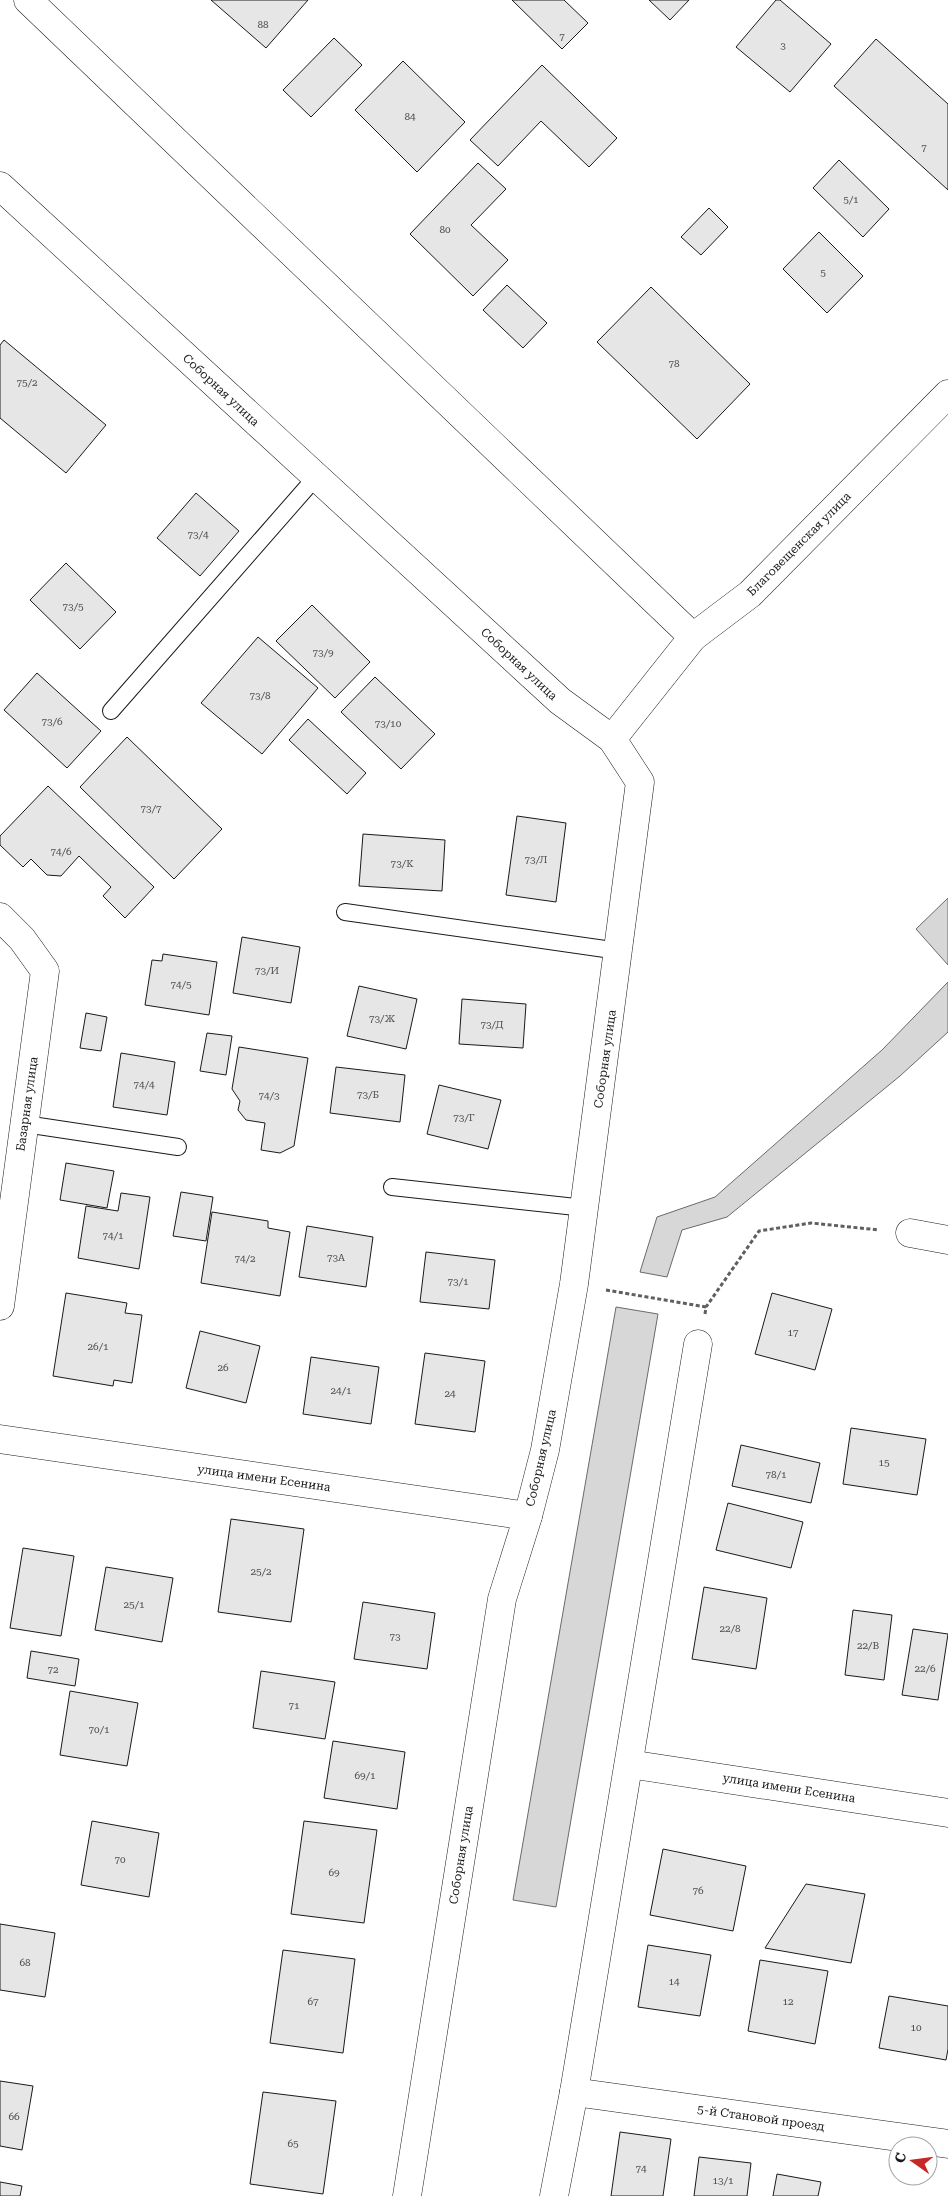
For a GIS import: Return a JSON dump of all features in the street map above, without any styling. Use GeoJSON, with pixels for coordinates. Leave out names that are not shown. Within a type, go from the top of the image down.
{"type":"FeatureCollection","features":[{"type":"Feature","properties":{"kind":"street"},"geometry":{"type":"LineString","coordinates":[[28,0],[692,637]]}},
{"type":"Feature","properties":{"kind":"street","name":"Соборная улица"},"geometry":{"type":"LineString","coordinates":[[0,186],[560,701],[612,739],[640,782],[574,1284],[545,1450],[528,1516],[502,1599],[407,2196]]}},
{"type":"Feature","properties":{"kind":"street","name":"Благовещенская улица"},"geometry":{"type":"LineString","coordinates":[[612,739],[692,637],[750,594],[948,394]]}},
{"type":"Feature","properties":{"kind":"street","name":"Базарная улица"},"geometry":{"type":"LineString","coordinates":[[0,917],[22,939],[45,971],[0,1306]]}},
{"type":"Feature","properties":{"kind":"street"},"geometry":{"type":"LineString","coordinates":[[910,1233],[948,1240]]}},
{"type":"Feature","properties":{"kind":"street"},"geometry":{"type":"LineString","coordinates":[[554,2196],[574,2092],[698,1344]]}},
{"type":"Feature","properties":{"kind":"street","name":"улица имени Есенина"},"geometry":{"type":"LineString","coordinates":[[0,1439],[528,1516]]}},
{"type":"Feature","properties":{"kind":"street","name":"улица имени Есенина"},"geometry":{"type":"LineString","coordinates":[[629,1764],[948,1813]]}},
{"type":"Feature","properties":{"kind":"street","name":"5-й Становой проезд"},"geometry":{"type":"LineString","coordinates":[[574,2092],[948,2144]]}},
{"type":"Feature","properties":{"kind":"lane"},"geometry":{"type":"LineString","coordinates":[[111,711],[316,477]]}},
{"type":"Feature","properties":{"kind":"lane"},"geometry":{"type":"LineString","coordinates":[[345,912],[619,950]]}},
{"type":"Feature","properties":{"kind":"lane"},"geometry":{"type":"LineString","coordinates":[[25,1124],[178,1147]]}},
{"type":"Feature","properties":{"kind":"lane"},"geometry":{"type":"LineString","coordinates":[[392,1186],[585,1208]]}},
{"type":"Feature","properties":{"kind":"path"},"geometry":{"type":"LineString","coordinates":[[698,1344],[706,1307],[759,1231],[811,1223],[910,1233]]}},
{"type":"Feature","properties":{"kind":"path"},"geometry":{"type":"LineString","coordinates":[[574,1284],[706,1307]]}},
{"type":"Feature","properties":{"kind":"shaded area"},"geometry":{"type":"Polygon","coordinates":[[[948,898],[948,965],[916,929],[948,898]]]}},
{"type":"Feature","properties":{"kind":"shaded area"},"geometry":{"type":"Polygon","coordinates":[[[948,982],[948,1032],[900,1076],[727,1217],[682,1230],[667,1277],[640,1272],[657,1217],[715,1197],[882,1050],[948,982]]]}},
{"type":"Feature","properties":{"kind":"shaded area"},"geometry":{"type":"Polygon","coordinates":[[[616,1307],[658,1314],[556,1907],[513,1900],[616,1307]]]}},
{"type":"Feature","properties":{"kind":"building"},"geometry":{"type":"Polygon","coordinates":[[[211,0],[308,0],[266,48],[211,0]]]}},
{"type":"Feature","properties":{"kind":"building"},"geometry":{"type":"Polygon","coordinates":[[[512,0],[564,0],[588,23],[562,49],[512,0]]]}},
{"type":"Feature","properties":{"kind":"building"},"geometry":{"type":"Polygon","coordinates":[[[649,0],[689,0],[670,20],[649,0]]]}},
{"type":"Feature","properties":{"kind":"building"},"geometry":{"type":"Polygon","coordinates":[[[776,0],[780,0],[831,44],[790,92],[736,47],[776,0]]]}},
{"type":"Feature","properties":{"kind":"building"},"geometry":{"type":"Polygon","coordinates":[[[334,38],[362,65],[311,117],[283,90],[334,38]]]}},
{"type":"Feature","properties":{"kind":"building"},"geometry":{"type":"Polygon","coordinates":[[[876,39],[948,104],[948,190],[834,86],[876,39]]]}},
{"type":"Feature","properties":{"kind":"building"},"geometry":{"type":"Polygon","coordinates":[[[403,61],[465,122],[417,172],[355,110],[403,61]]]}},
{"type":"Feature","properties":{"kind":"building"},"geometry":{"type":"Polygon","coordinates":[[[542,65],[617,138],[589,167],[541,121],[498,166],[470,140],[542,65]]]}},
{"type":"Feature","properties":{"kind":"building"},"geometry":{"type":"Polygon","coordinates":[[[839,160],[889,209],[863,237],[813,188],[839,160]]]}},
{"type":"Feature","properties":{"kind":"building"},"geometry":{"type":"Polygon","coordinates":[[[478,163],[506,189],[471,225],[508,260],[473,296],[410,234],[478,163]]]}},
{"type":"Feature","properties":{"kind":"building"},"geometry":{"type":"Polygon","coordinates":[[[709,208],[728,227],[701,255],[681,237],[709,208]]]}},
{"type":"Feature","properties":{"kind":"building"},"geometry":{"type":"Polygon","coordinates":[[[819,232],[863,276],[827,313],[783,269],[819,232]]]}},
{"type":"Feature","properties":{"kind":"building"},"geometry":{"type":"Polygon","coordinates":[[[507,285],[547,323],[523,348],[483,310],[507,285]]]}},
{"type":"Feature","properties":{"kind":"building"},"geometry":{"type":"Polygon","coordinates":[[[651,287],[750,384],[697,439],[597,342],[651,287]]]}},
{"type":"Feature","properties":{"kind":"building"},"geometry":{"type":"Polygon","coordinates":[[[4,340],[106,425],[66,473],[0,418],[0,345],[4,340]]]}},
{"type":"Feature","properties":{"kind":"building"},"geometry":{"type":"Polygon","coordinates":[[[196,493],[239,531],[200,576],[157,538],[196,493]]]}},
{"type":"Feature","properties":{"kind":"building"},"geometry":{"type":"Polygon","coordinates":[[[66,563],[116,612],[80,649],[30,600],[66,563]]]}},
{"type":"Feature","properties":{"kind":"building"},"geometry":{"type":"Polygon","coordinates":[[[312,605],[370,662],[335,698],[276,641],[312,605]]]}},
{"type":"Feature","properties":{"kind":"building"},"geometry":{"type":"Polygon","coordinates":[[[258,637],[318,688],[262,754],[201,703],[258,637]]]}},
{"type":"Feature","properties":{"kind":"building"},"geometry":{"type":"Polygon","coordinates":[[[37,673],[101,731],[67,768],[4,710],[37,673]]]}},
{"type":"Feature","properties":{"kind":"building"},"geometry":{"type":"Polygon","coordinates":[[[375,677],[435,734],[401,769],[341,712],[375,677]]]}},
{"type":"Feature","properties":{"kind":"building"},"geometry":{"type":"Polygon","coordinates":[[[308,719],[366,773],[347,794],[289,740],[308,719]]]}},
{"type":"Feature","properties":{"kind":"building"},"geometry":{"type":"Polygon","coordinates":[[[127,737],[222,829],[174,879],[80,787],[127,737]]]}},
{"type":"Feature","properties":{"kind":"building"},"geometry":{"type":"Polygon","coordinates":[[[48,786],[154,887],[125,918],[103,896],[111,887],[79,856],[61,876],[47,875],[31,859],[23,867],[0,845],[0,836],[48,786]]]}},
{"type":"Feature","properties":{"kind":"building"},"geometry":{"type":"Polygon","coordinates":[[[517,816],[566,823],[556,902],[506,895],[517,816]]]}},
{"type":"Feature","properties":{"kind":"building"},"geometry":{"type":"Polygon","coordinates":[[[363,834],[445,840],[442,891],[359,886],[363,834]]]}},
{"type":"Feature","properties":{"kind":"building"},"geometry":{"type":"Polygon","coordinates":[[[242,937],[300,947],[291,1003],[233,993],[242,937]]]}},
{"type":"Feature","properties":{"kind":"building"},"geometry":{"type":"Polygon","coordinates":[[[163,954],[217,962],[209,1015],[145,1005],[152,960],[162,961],[163,954]]]}},
{"type":"Feature","properties":{"kind":"building"},"geometry":{"type":"Polygon","coordinates":[[[359,986],[417,999],[406,1049],[347,1036],[359,986]]]}},
{"type":"Feature","properties":{"kind":"building"},"geometry":{"type":"Polygon","coordinates":[[[462,999],[526,1004],[523,1048],[459,1044],[462,999]]]}},
{"type":"Feature","properties":{"kind":"building"},"geometry":{"type":"Polygon","coordinates":[[[86,1013],[107,1017],[101,1051],[80,1048],[86,1013]]]}},
{"type":"Feature","properties":{"kind":"building"},"geometry":{"type":"Polygon","coordinates":[[[207,1033],[232,1036],[226,1075],[200,1071],[207,1033]]]}},
{"type":"Feature","properties":{"kind":"building"},"geometry":{"type":"Polygon","coordinates":[[[239,1047],[308,1058],[294,1146],[280,1153],[261,1150],[265,1123],[246,1120],[238,1110],[240,1101],[232,1089],[239,1047]]]}},
{"type":"Feature","properties":{"kind":"building"},"geometry":{"type":"Polygon","coordinates":[[[121,1053],[175,1062],[167,1115],[113,1107],[121,1053]]]}},
{"type":"Feature","properties":{"kind":"building"},"geometry":{"type":"Polygon","coordinates":[[[336,1067],[405,1075],[400,1122],[330,1113],[336,1067]]]}},
{"type":"Feature","properties":{"kind":"building"},"geometry":{"type":"Polygon","coordinates":[[[439,1085],[501,1100],[488,1149],[427,1134],[439,1085]]]}},
{"type":"Feature","properties":{"kind":"building"},"geometry":{"type":"Polygon","coordinates":[[[66,1163],[114,1171],[107,1208],[60,1200],[66,1163]]]}},
{"type":"Feature","properties":{"kind":"building"},"geometry":{"type":"Polygon","coordinates":[[[181,1192],[213,1197],[206,1241],[173,1236],[181,1192]]]}},
{"type":"Feature","properties":{"kind":"building"},"geometry":{"type":"Polygon","coordinates":[[[121,1193],[150,1197],[139,1269],[78,1258],[86,1206],[118,1211],[121,1193]]]}},
{"type":"Feature","properties":{"kind":"building"},"geometry":{"type":"Polygon","coordinates":[[[212,1212],[268,1221],[268,1228],[290,1232],[280,1296],[201,1283],[212,1212]]]}},
{"type":"Feature","properties":{"kind":"building"},"geometry":{"type":"Polygon","coordinates":[[[307,1226],[373,1237],[366,1287],[299,1277],[307,1226]]]}},
{"type":"Feature","properties":{"kind":"building"},"geometry":{"type":"Polygon","coordinates":[[[426,1252],[495,1260],[489,1309],[420,1302],[426,1252]]]}},
{"type":"Feature","properties":{"kind":"building"},"geometry":{"type":"Polygon","coordinates":[[[66,1293],[127,1303],[125,1313],[142,1315],[132,1383],[114,1380],[113,1386],[53,1376],[66,1293]]]}},
{"type":"Feature","properties":{"kind":"building"},"geometry":{"type":"Polygon","coordinates":[[[772,1293],[832,1309],[815,1370],[755,1354],[772,1293]]]}},
{"type":"Feature","properties":{"kind":"building"},"geometry":{"type":"Polygon","coordinates":[[[200,1331],[260,1346],[246,1403],[186,1388],[200,1331]]]}},
{"type":"Feature","properties":{"kind":"building"},"geometry":{"type":"Polygon","coordinates":[[[425,1353],[485,1361],[475,1432],[415,1424],[425,1353]]]}},
{"type":"Feature","properties":{"kind":"building"},"geometry":{"type":"Polygon","coordinates":[[[311,1357],[379,1367],[371,1424],[303,1414],[311,1357]]]}},
{"type":"Feature","properties":{"kind":"building"},"geometry":{"type":"Polygon","coordinates":[[[851,1428],[926,1439],[917,1495],[843,1484],[851,1428]]]}},
{"type":"Feature","properties":{"kind":"building"},"geometry":{"type":"Polygon","coordinates":[[[741,1445],[820,1463],[811,1503],[732,1486],[741,1445]]]}},
{"type":"Feature","properties":{"kind":"building"},"geometry":{"type":"Polygon","coordinates":[[[728,1503],[803,1522],[791,1568],[716,1550],[728,1503]]]}},
{"type":"Feature","properties":{"kind":"building"},"geometry":{"type":"Polygon","coordinates":[[[231,1519],[304,1529],[291,1622],[218,1612],[231,1519]]]}},
{"type":"Feature","properties":{"kind":"building"},"geometry":{"type":"Polygon","coordinates":[[[23,1548],[74,1556],[61,1636],[10,1628],[23,1548]]]}},
{"type":"Feature","properties":{"kind":"building"},"geometry":{"type":"Polygon","coordinates":[[[106,1567],[173,1578],[162,1642],[95,1630],[106,1567]]]}},
{"type":"Feature","properties":{"kind":"building"},"geometry":{"type":"Polygon","coordinates":[[[704,1587],[767,1598],[756,1669],[692,1659],[704,1587]]]}},
{"type":"Feature","properties":{"kind":"building"},"geometry":{"type":"Polygon","coordinates":[[[363,1602],[435,1613],[427,1669],[354,1659],[363,1602]]]}},
{"type":"Feature","properties":{"kind":"building"},"geometry":{"type":"Polygon","coordinates":[[[853,1610],[892,1615],[884,1680],[845,1675],[853,1610]]]}},
{"type":"Feature","properties":{"kind":"building"},"geometry":{"type":"Polygon","coordinates":[[[913,1629],[948,1634],[938,1700],[902,1695],[913,1629]]]}},
{"type":"Feature","properties":{"kind":"building"},"geometry":{"type":"Polygon","coordinates":[[[31,1651],[79,1659],[75,1686],[27,1678],[31,1651]]]}},
{"type":"Feature","properties":{"kind":"building"},"geometry":{"type":"Polygon","coordinates":[[[261,1671],[335,1682],[325,1739],[253,1728],[261,1671]]]}},
{"type":"Feature","properties":{"kind":"building"},"geometry":{"type":"Polygon","coordinates":[[[70,1691],[138,1703],[127,1766],[60,1755],[70,1691]]]}},
{"type":"Feature","properties":{"kind":"building"},"geometry":{"type":"Polygon","coordinates":[[[333,1741],[405,1752],[397,1809],[324,1798],[333,1741]]]}},
{"type":"Feature","properties":{"kind":"building"},"geometry":{"type":"Polygon","coordinates":[[[92,1821],[159,1833],[149,1897],[81,1885],[92,1821]]]}},
{"type":"Feature","properties":{"kind":"building"},"geometry":{"type":"Polygon","coordinates":[[[304,1821],[377,1830],[364,1923],[291,1914],[304,1821]]]}},
{"type":"Feature","properties":{"kind":"building"},"geometry":{"type":"Polygon","coordinates":[[[663,1849],[746,1866],[733,1931],[650,1915],[663,1849]]]}},
{"type":"Feature","properties":{"kind":"building"},"geometry":{"type":"Polygon","coordinates":[[[806,1884],[865,1894],[851,1963],[765,1948],[806,1884]]]}},
{"type":"Feature","properties":{"kind":"building"},"geometry":{"type":"Polygon","coordinates":[[[0,1924],[55,1933],[45,1997],[0,1990],[0,1924]]]}},
{"type":"Feature","properties":{"kind":"building"},"geometry":{"type":"Polygon","coordinates":[[[648,1945],[711,1955],[700,2016],[638,2007],[648,1945]]]}},
{"type":"Feature","properties":{"kind":"building"},"geometry":{"type":"Polygon","coordinates":[[[283,1950],[355,1959],[343,2053],[270,2043],[283,1950]]]}},
{"type":"Feature","properties":{"kind":"building"},"geometry":{"type":"Polygon","coordinates":[[[760,1960],[828,1971],[815,2044],[748,2031],[760,1960]]]}},
{"type":"Feature","properties":{"kind":"building"},"geometry":{"type":"Polygon","coordinates":[[[889,1996],[948,2006],[948,2049],[946,2060],[879,2048],[889,1996]]]}},
{"type":"Feature","properties":{"kind":"building"},"geometry":{"type":"Polygon","coordinates":[[[0,2081],[33,2086],[22,2150],[0,2146],[0,2081]]]}},
{"type":"Feature","properties":{"kind":"building"},"geometry":{"type":"Polygon","coordinates":[[[263,2092],[336,2101],[323,2194],[250,2184],[263,2092]]]}},
{"type":"Feature","properties":{"kind":"building"},"geometry":{"type":"Polygon","coordinates":[[[620,2132],[671,2139],[663,2196],[611,2196],[620,2132]]]}},
{"type":"Feature","properties":{"kind":"building"},"geometry":{"type":"Polygon","coordinates":[[[699,2157],[751,2163],[747,2196],[694,2196],[699,2157]]]}},
{"type":"Feature","properties":{"kind":"building"},"geometry":{"type":"Polygon","coordinates":[[[777,2174],[821,2182],[818,2196],[773,2196],[777,2174]]]}},
{"type":"Feature","properties":{"kind":"building"},"geometry":{"type":"Polygon","coordinates":[[[0,2182],[22,2186],[20,2196],[0,2196],[0,2182]]]}}]}
